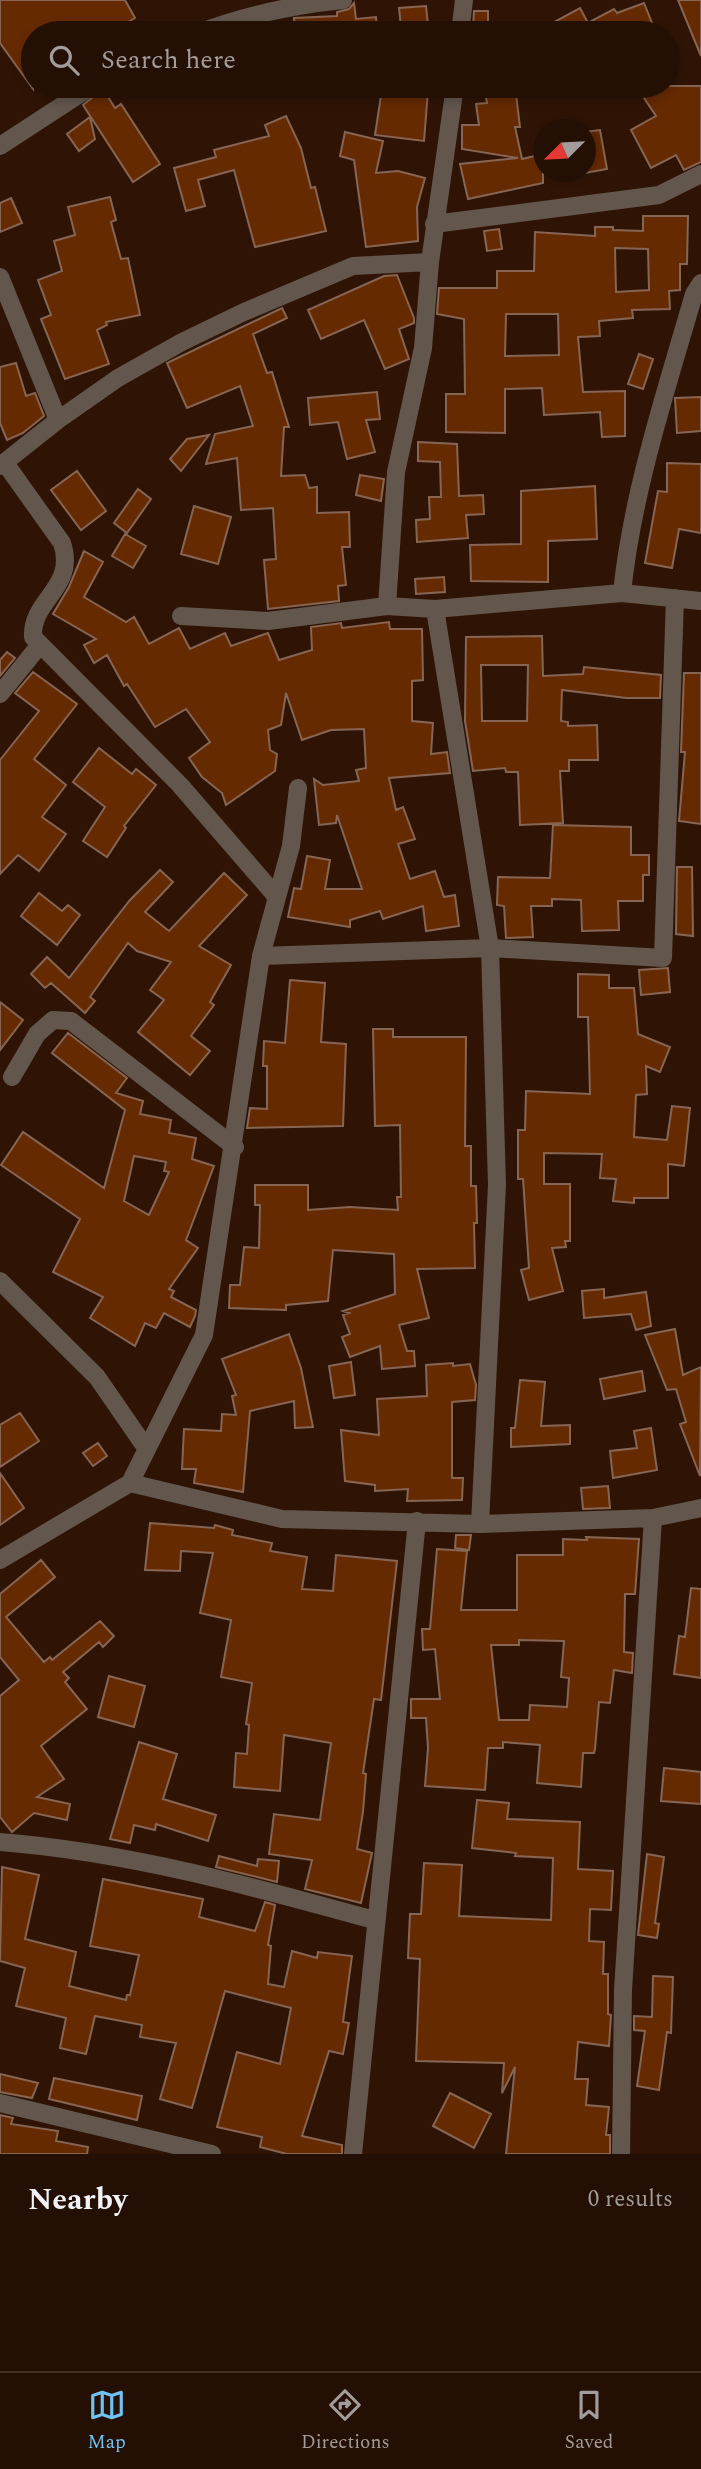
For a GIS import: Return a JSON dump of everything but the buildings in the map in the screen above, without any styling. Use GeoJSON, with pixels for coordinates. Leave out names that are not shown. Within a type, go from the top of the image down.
{"type":"FeatureCollection","features":[{"type":"Feature","properties":{"kind":"street"},"geometry":{"type":"LineString","coordinates":[[230,21],[292,5],[343,0]]}},
{"type":"Feature","properties":{"kind":"street"},"geometry":{"type":"LineString","coordinates":[[461,21],[464,0]]}},
{"type":"Feature","properties":{"kind":"street"},"geometry":{"type":"LineString","coordinates":[[0,146],[74,98]]}},
{"type":"Feature","properties":{"kind":"street"},"geometry":{"type":"LineString","coordinates":[[387,606],[396,472],[423,348],[434,224],[454,98]]}},
{"type":"Feature","properties":{"kind":"street"},"geometry":{"type":"LineString","coordinates":[[434,224],[659,195],[701,174]]}},
{"type":"Feature","properties":{"kind":"street"},"geometry":{"type":"LineString","coordinates":[[276,896],[180,785],[33,637],[32,624],[66,572],[67,558],[62,543],[3,465],[58,420],[118,379],[182,342],[295,289],[353,266],[430,262]]}},
{"type":"Feature","properties":{"kind":"street"},"geometry":{"type":"LineString","coordinates":[[0,277],[58,420]]}},
{"type":"Feature","properties":{"kind":"street"},"geometry":{"type":"LineString","coordinates":[[622,593],[627,545],[641,486],[694,294],[701,283]]}},
{"type":"Feature","properties":{"kind":"street"},"geometry":{"type":"LineString","coordinates":[[181,617],[268,621],[387,606],[435,609],[622,593],[701,601]]}},
{"type":"Feature","properties":{"kind":"street"},"geometry":{"type":"LineString","coordinates":[[261,957],[490,948],[663,958],[675,598]]}},
{"type":"Feature","properties":{"kind":"street"},"geometry":{"type":"LineString","coordinates":[[435,609],[490,948],[497,1185],[480,1524]]}},
{"type":"Feature","properties":{"kind":"street"},"geometry":{"type":"LineString","coordinates":[[0,694],[39,646]]}},
{"type":"Feature","properties":{"kind":"street"},"geometry":{"type":"LineString","coordinates":[[0,1560],[130,1483],[204,1335],[261,957],[291,846],[298,788]]}},
{"type":"Feature","properties":{"kind":"street"},"geometry":{"type":"LineString","coordinates":[[12,1077],[37,1034],[53,1020],[71,1021],[234,1147]]}},
{"type":"Feature","properties":{"kind":"street"},"geometry":{"type":"LineString","coordinates":[[0,1281],[97,1377],[146,1448]]}},
{"type":"Feature","properties":{"kind":"street"},"geometry":{"type":"LineString","coordinates":[[130,1483],[282,1519],[480,1524],[653,1518],[701,1508]]}},
{"type":"Feature","properties":{"kind":"street"},"geometry":{"type":"LineString","coordinates":[[621,2154],[623,1990],[653,1518]]}},
{"type":"Feature","properties":{"kind":"street"},"geometry":{"type":"LineString","coordinates":[[353,2154],[370,2010],[374,1920],[417,1521]]}},
{"type":"Feature","properties":{"kind":"street"},"geometry":{"type":"LineString","coordinates":[[0,1842],[67,1847],[143,1862],[219,1878],[374,1920]]}},
{"type":"Feature","properties":{"kind":"street"},"geometry":{"type":"LineString","coordinates":[[0,2103],[180,2150],[212,2154]]}}]}
